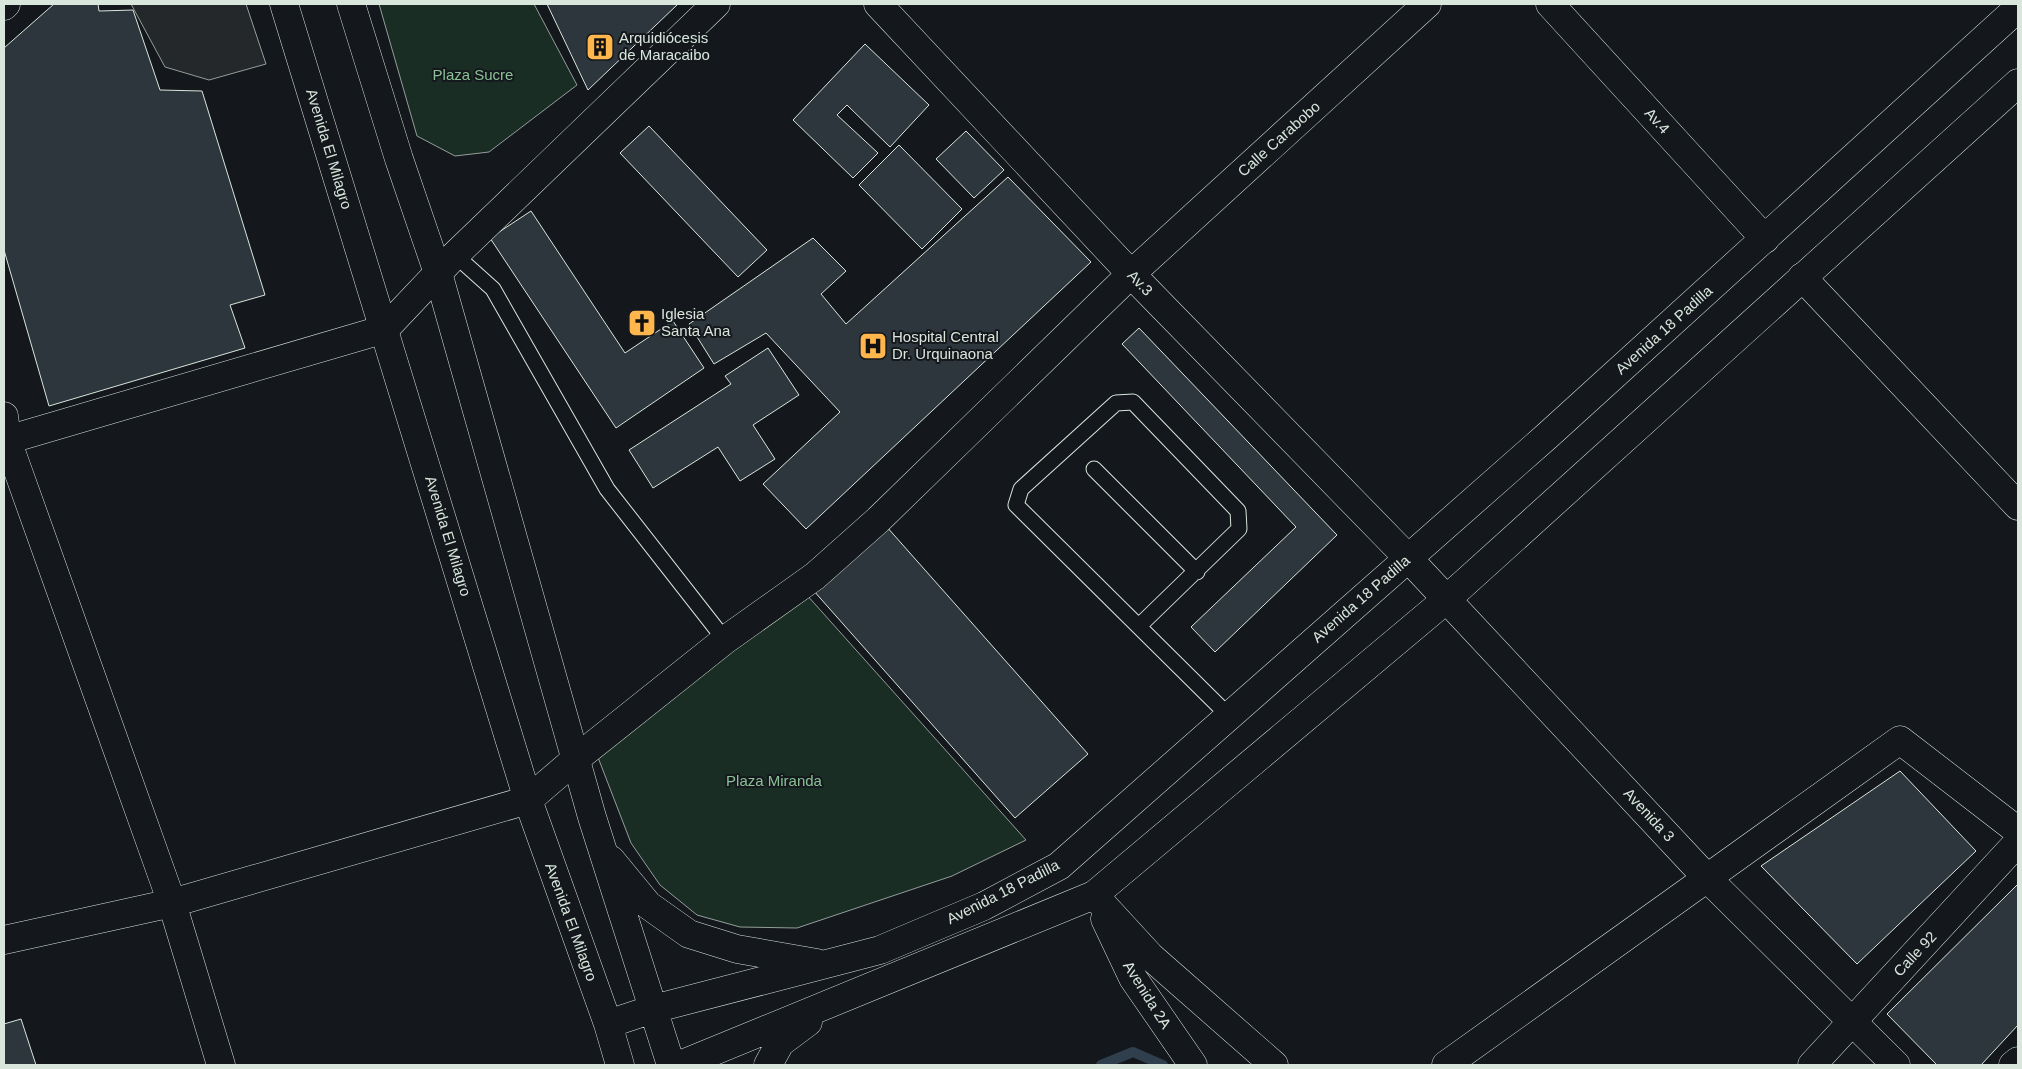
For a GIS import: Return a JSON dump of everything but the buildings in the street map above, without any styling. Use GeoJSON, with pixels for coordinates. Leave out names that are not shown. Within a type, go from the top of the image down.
{"type":"FeatureCollection","features":[{"type":"Feature","properties":{"kind":"street","name":"Avenida El Milagro"},"geometry":{"type":"LineString","coordinates":[[284,4],[528,800],[608,1024],[620,1065]]}},
{"type":"Feature","properties":{"kind":"street"},"geometry":{"type":"LineString","coordinates":[[351,4],[399,159],[447,264],[602,850],[671,1065]]}},
{"type":"Feature","properties":{"kind":"street"},"geometry":{"type":"LineString","coordinates":[[221,1065],[172,903],[5,433],[385,329],[447,264],[716,4]]}},
{"type":"Feature","properties":{"kind":"street","name":"Av.3"},"geometry":{"type":"LineString","coordinates":[[878,4],[1131,274],[1408,558]]}},
{"type":"Feature","properties":{"kind":"street","name":"Calle Carabobo"},"geometry":{"type":"LineString","coordinates":[[528,800],[577,758],[725,640],[822,570],[878,520],[1131,274],[1427,4]]}},
{"type":"Feature","properties":{"kind":"street","name":"Av.4"},"geometry":{"type":"LineString","coordinates":[[1550,4],[1765,239]]}},
{"type":"Feature","properties":{"kind":"street","name":"Avenida 18 Padilla"},"geometry":{"type":"LineString","coordinates":[[608,1024],[653,1009],[880,950],[984,906],[1059,866],[1765,239],[2018,8]]}},
{"type":"Feature","properties":{"kind":"street"},"geometry":{"type":"LineString","coordinates":[[680,1065],[1094,896],[1448,598],[2018,82]]}},
{"type":"Feature","properties":{"kind":"street"},"geometry":{"type":"LineString","coordinates":[[1802,276],[2018,506]]}},
{"type":"Feature","properties":{"kind":"street","name":"Avenida 3"},"geometry":{"type":"LineString","coordinates":[[1408,558],[1448,598],[1708,878],[1896,1065]]}},
{"type":"Feature","properties":{"kind":"street"},"geometry":{"type":"LineString","coordinates":[[1446,1065],[1900,740],[2018,831]]}},
{"type":"Feature","properties":{"kind":"street"},"geometry":{"type":"LineString","coordinates":[[4,940],[172,903],[528,800]]}},
{"type":"Feature","properties":{"kind":"street","name":"Calle 92"},"geometry":{"type":"LineString","coordinates":[[1812,1065],[2018,842]]}},
{"type":"Feature","properties":{"kind":"street"},"geometry":{"type":"LineString","coordinates":[[602,850],[648,905],[689,934],[737,949],[826,964]]}},
{"type":"Feature","properties":{"kind":"street"},"geometry":{"type":"LineString","coordinates":[[1094,896],[1151,957],[1274,1065]]}},
{"type":"Feature","properties":{"kind":"street","name":"Avenida 2A"},"geometry":{"type":"LineString","coordinates":[[1094,896],[1133,978],[1193,1065]]}},
{"type":"Feature","properties":{"kind":"street"},"geometry":{"type":"LineString","coordinates":[[768,1065],[780,1043],[835,1001]]}},
{"type":"Feature","properties":{"kind":"street"},"geometry":{"type":"LineString","coordinates":[[2013,1065],[2018,1060]]}},
{"type":"Feature","properties":{"kind":"lane"},"geometry":{"type":"LineString","coordinates":[[447,264],[493,289],[607,489],[725,640]]}},
{"type":"Feature","properties":{"kind":"lane"},"geometry":{"type":"LineString","coordinates":[[1139,626],[1239,529],[1238,511],[1133,402],[1116,403],[1021,489],[1016,505],[1230,716]]}},
{"type":"Feature","properties":{"kind":"lane"},"geometry":{"type":"LineString","coordinates":[[1094,469],[1196,572]]}},
{"type":"Feature","properties":{"kind":"green space","name":"Plaza Sucre"},"geometry":{"type":"Polygon","coordinates":[[[379,4],[534,4],[577,85],[489,152],[455,156],[417,136],[379,4]]]}},
{"type":"Feature","properties":{"kind":"green space","name":"Plaza Miranda"},"geometry":{"type":"Polygon","coordinates":[[[797,584],[1026,840],[952,876],[797,928],[740,927],[697,915],[660,885],[631,843],[589,734],[797,584]]]}},
{"type":"Feature","properties":{"kind":"shaded area"},"geometry":{"type":"Polygon","coordinates":[[[131,4],[246,4],[266,64],[209,80],[165,67],[131,4]]]}},
{"type":"Feature","properties":{"kind":"waterway"},"geometry":{"type":"LineString","coordinates":[[1101,1065],[1133,1052],[1163,1065]]}},
{"type":"Feature","properties":{"kind":"place","name":"Arquidiócesis de Maracaibo"},"geometry":{"type":"Point","coordinates":[600,47]}},
{"type":"Feature","properties":{"kind":"place","name":"Iglesia Santa Ana"},"geometry":{"type":"Point","coordinates":[642,323]}},
{"type":"Feature","properties":{"kind":"place","name":"Hospital Central Dr. Urquinaona"},"geometry":{"type":"Point","coordinates":[873,346]}}]}
